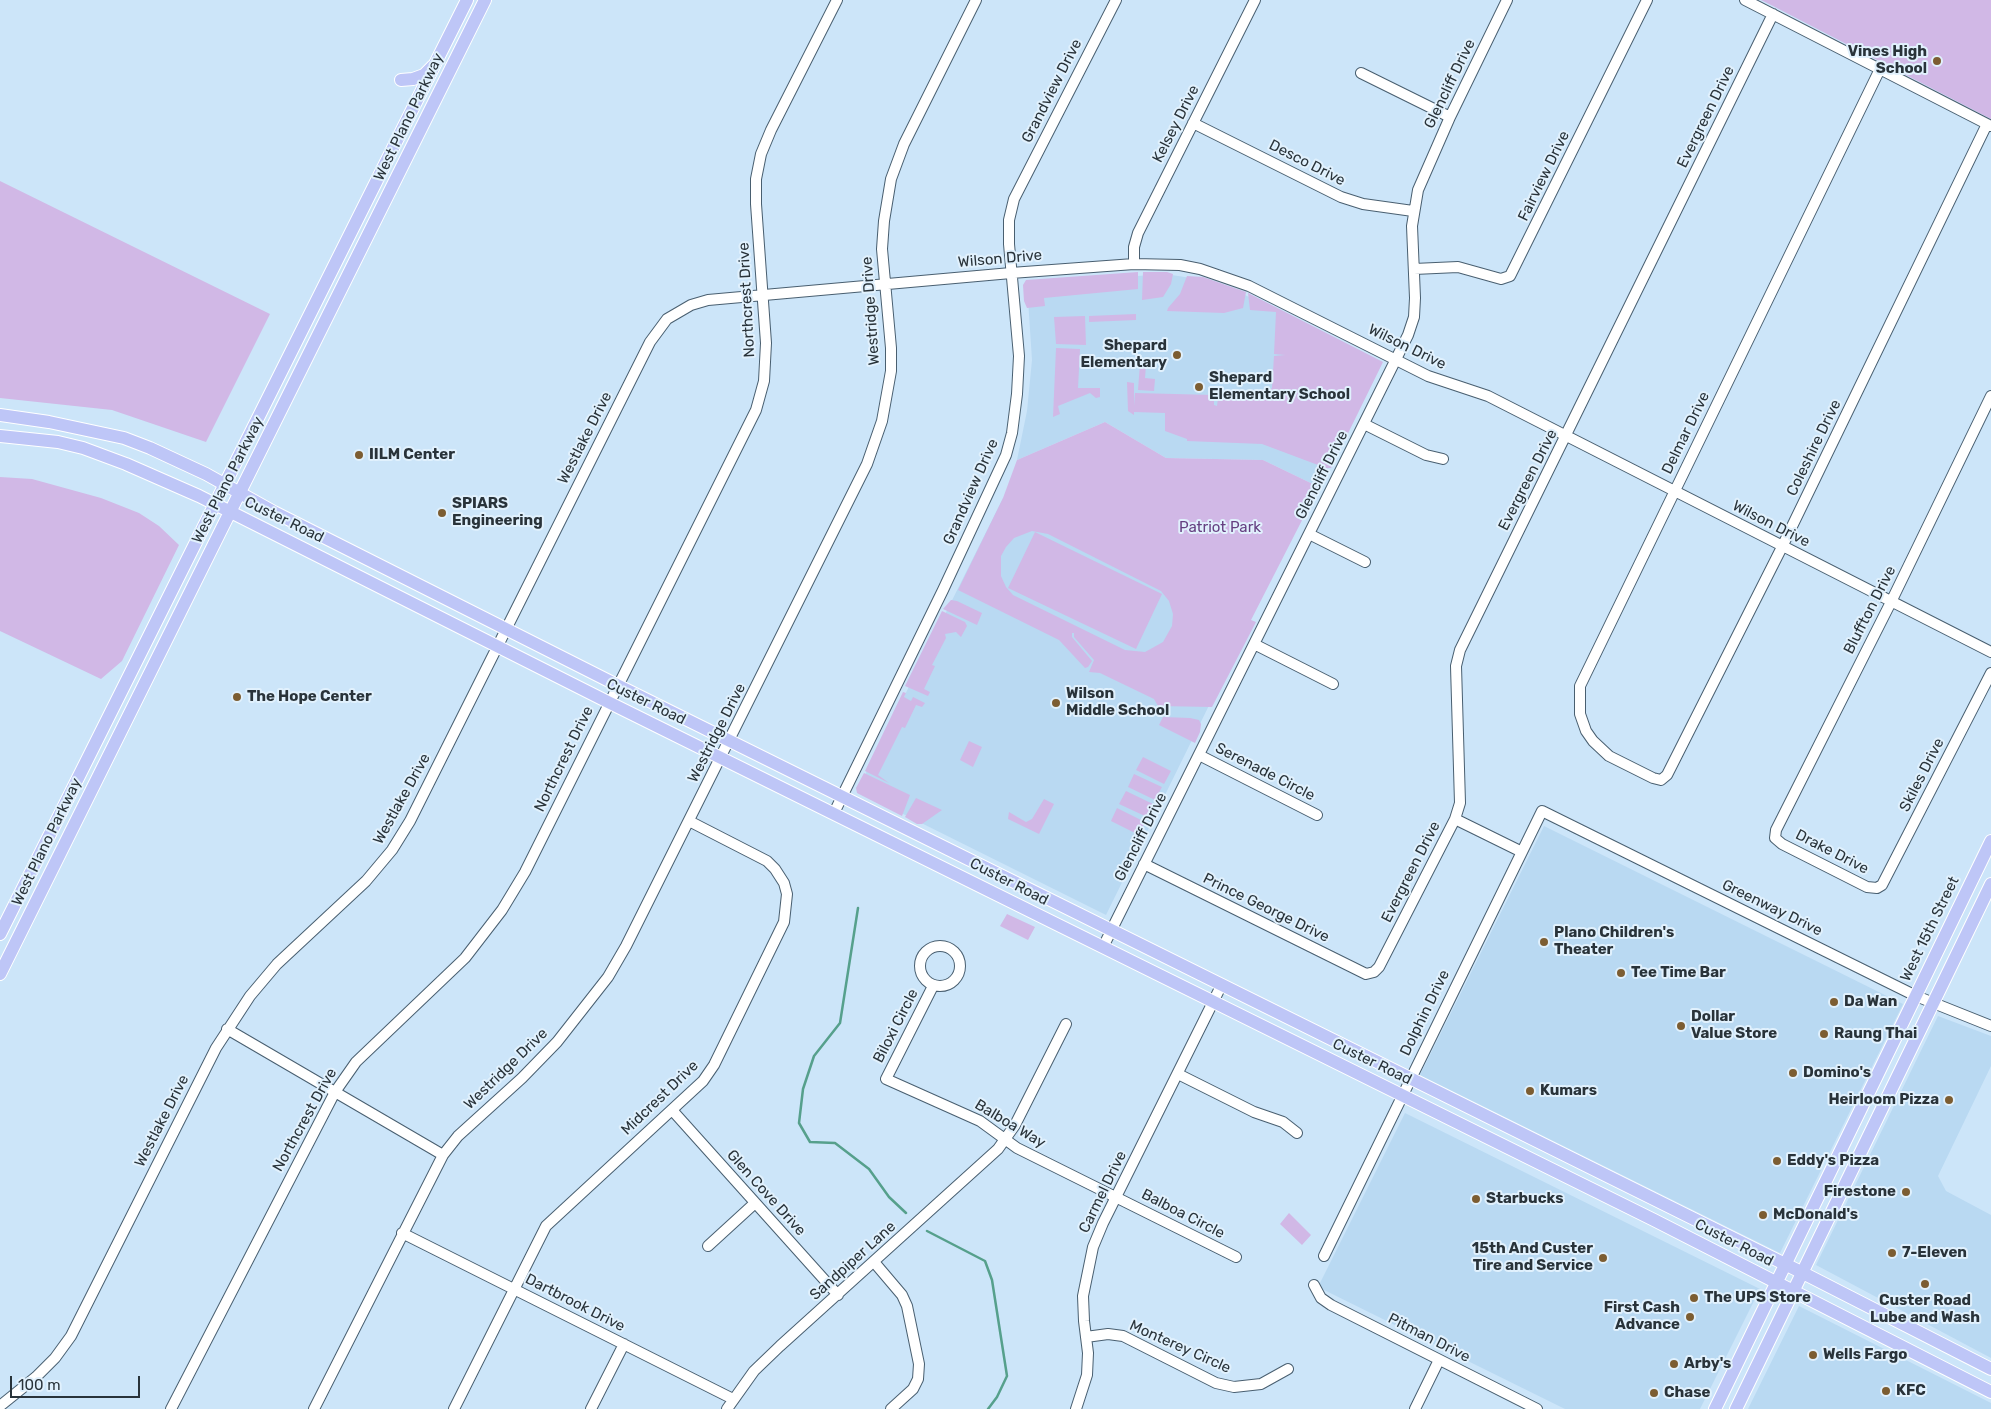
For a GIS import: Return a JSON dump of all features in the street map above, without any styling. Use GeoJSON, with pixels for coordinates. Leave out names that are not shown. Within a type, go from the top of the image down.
{"type":"FeatureCollection","features":[{"type":"Feature","properties":{"kind":"main road","name":"West Plano Parkway"},"geometry":{"type":"LineString","coordinates":[[0,934],[120,692],[226,486],[467,0]]}},
{"type":"Feature","properties":{"kind":"main road","name":"West Plano Parkway"},"geometry":{"type":"LineString","coordinates":[[0,974],[486,0]]}},
{"type":"Feature","properties":{"kind":"main road"},"geometry":{"type":"LineString","coordinates":[[400,80],[413,79],[424,75],[437,63]]}},
{"type":"Feature","properties":{"kind":"main road"},"geometry":{"type":"LineString","coordinates":[[420,96],[435,104]]}},
{"type":"Feature","properties":{"kind":"main road","name":"Custer Road"},"geometry":{"type":"LineString","coordinates":[[0,415],[49,422],[124,438],[170,457],[239,494],[617,685],[1221,986],[1786,1264],[1991,1369]]}},
{"type":"Feature","properties":{"kind":"main road","name":"Custer Road"},"geometry":{"type":"LineString","coordinates":[[0,436],[58,442],[82,448],[126,464],[216,504],[608,702],[1654,1220],[1991,1392]]}},
{"type":"Feature","properties":{"kind":"main road"},"geometry":{"type":"LineString","coordinates":[[105,762],[101,744],[120,692]]}},
{"type":"Feature","properties":{"kind":"main road","name":"West 15th Street"},"geometry":{"type":"LineString","coordinates":[[1715,1409],[1991,841]]}},
{"type":"Feature","properties":{"kind":"main road"},"geometry":{"type":"LineString","coordinates":[[1736,1409],[1991,884]]}},
{"type":"Feature","properties":{"kind":"main road"},"geometry":{"type":"LineString","coordinates":[[1524,1155],[1532,1139]]}},
{"type":"Feature","properties":{"kind":"main road"},"geometry":{"type":"LineString","coordinates":[[1654,1220],[1662,1204]]}},
{"type":"Feature","properties":{"kind":"main road"},"geometry":{"type":"LineString","coordinates":[[1923,1358],[1933,1339]]}},
{"type":"Feature","properties":{"kind":"street","name":"Northcrest Drive"},"geometry":{"type":"LineString","coordinates":[[172,1409],[335,1092],[356,1062],[465,958],[502,910],[525,872],[608,702],[756,410],[764,380],[766,362],[756,179],[762,154],[836,0]]}},
{"type":"Feature","properties":{"kind":"street","name":"Westridge Drive"},"geometry":{"type":"LineString","coordinates":[[314,1409],[443,1155],[458,1136],[529,1071],[583,1010],[626,946],[867,464],[875,442],[891,371],[891,348],[882,249],[884,221],[897,161],[976,0]]}},
{"type":"Feature","properties":{"kind":"street","name":"Grandview Drive"},"geometry":{"type":"LineString","coordinates":[[834,813],[1006,455],[1013,424],[1019,356],[1011,273],[1009,220],[1014,199],[1116,0]]}},
{"type":"Feature","properties":{"kind":"street","name":"Kelsey Drive"},"geometry":{"type":"LineString","coordinates":[[1134,264],[1134,247],[1138,233],[1255,0]]}},
{"type":"Feature","properties":{"kind":"street","name":"Glencliff Drive"},"geometry":{"type":"LineString","coordinates":[[1103,948],[1396,360],[1414,317],[1413,212],[1423,176],[1507,0]]}},
{"type":"Feature","properties":{"kind":"street","name":"Fairview Drive"},"geometry":{"type":"LineString","coordinates":[[1414,269],[1458,266],[1494,277],[1510,276],[1647,0]]}},
{"type":"Feature","properties":{"kind":"street"},"geometry":{"type":"LineString","coordinates":[[1745,0],[1989,125]]}},
{"type":"Feature","properties":{"kind":"street","name":"Evergreen Drive"},"geometry":{"type":"LineString","coordinates":[[1374,972],[1379,968],[1455,819],[1462,793],[1457,658],[1773,14]]}},
{"type":"Feature","properties":{"kind":"street","name":"Delmar Drive"},"geometry":{"type":"LineString","coordinates":[[1661,780],[1657,780],[1601,749],[1586,732],[1582,723],[1578,696],[1584,675],[1880,69]]}},
{"type":"Feature","properties":{"kind":"street"},"geometry":{"type":"LineString","coordinates":[[1362,73],[1450,117]]}},
{"type":"Feature","properties":{"kind":"street","name":"Desco Drive"},"geometry":{"type":"LineString","coordinates":[[1193,123],[1341,197],[1363,204],[1413,212]]}},
{"type":"Feature","properties":{"kind":"street","name":"Coleshire Drive"},"geometry":{"type":"LineString","coordinates":[[1661,780],[1667,775],[1782,547],[1989,125]]}},
{"type":"Feature","properties":{"kind":"street","name":"Wilson Drive"},"geometry":{"type":"LineString","coordinates":[[763,295],[1134,264],[1180,265],[1223,275],[1249,286],[1428,376],[1488,396],[1991,652]]}},
{"type":"Feature","properties":{"kind":"street","name":"Westlake Drive"},"geometry":{"type":"LineString","coordinates":[[0,1406],[36,1378],[55,1358],[71,1336],[227,1029],[250,996],[277,964],[366,882],[392,850],[410,821],[650,342],[659,328],[672,316],[691,305],[708,300],[763,295]]}},
{"type":"Feature","properties":{"kind":"street","name":"Bluffton Drive"},"geometry":{"type":"LineString","coordinates":[[1775,838],[1776,830],[1892,602],[1991,396]]}},
{"type":"Feature","properties":{"kind":"street"},"geometry":{"type":"LineString","coordinates":[[1364,424],[1426,455],[1443,459]]}},
{"type":"Feature","properties":{"kind":"street"},"geometry":{"type":"LineString","coordinates":[[1309,534],[1365,562]]}},
{"type":"Feature","properties":{"kind":"street"},"geometry":{"type":"LineString","coordinates":[[1254,644],[1333,684]]}},
{"type":"Feature","properties":{"kind":"street","name":"Skiles Drive"},"geometry":{"type":"LineString","coordinates":[[1877,888],[1886,880],[1991,673]]}},
{"type":"Feature","properties":{"kind":"street","name":"Serenade Circle"},"geometry":{"type":"LineString","coordinates":[[1199,755],[1318,815]]}},
{"type":"Feature","properties":{"kind":"street","name":"Dolphin Drive"},"geometry":{"type":"LineString","coordinates":[[1324,1256],[1542,810]]}},
{"type":"Feature","properties":{"kind":"street","name":"Greenway Drive"},"geometry":{"type":"LineString","coordinates":[[1542,810],[1916,996],[1991,1026]]}},
{"type":"Feature","properties":{"kind":"street"},"geometry":{"type":"LineString","coordinates":[[1455,819],[1522,852]]}},
{"type":"Feature","properties":{"kind":"street","name":"Midcrest Drive"},"geometry":{"type":"LineString","coordinates":[[454,1409],[546,1226],[703,1081],[714,1065],[784,922],[788,905],[784,883],[767,861],[689,821]]}},
{"type":"Feature","properties":{"kind":"street","name":"Drake Drive"},"geometry":{"type":"LineString","coordinates":[[1775,838],[1782,844],[1867,887],[1877,888]]}},
{"type":"Feature","properties":{"kind":"street","name":"Prince George Drive"},"geometry":{"type":"LineString","coordinates":[[1144,864],[1366,974],[1374,972]]}},
{"type":"Feature","properties":{"kind":"street","name":"Biloxi Circle"},"geometry":{"type":"LineString","coordinates":[[946,947],[958,957],[959,973],[949,985],[933,986],[921,976],[920,960],[930,948],[946,947]]}},
{"type":"Feature","properties":{"kind":"street","name":"Biloxi Circle"},"geometry":{"type":"LineString","coordinates":[[886,1079],[933,986]]}},
{"type":"Feature","properties":{"kind":"street","name":"Carmel Drive"},"geometry":{"type":"LineString","coordinates":[[1076,1409],[1087,1375],[1083,1296],[1087,1269],[1103,1223],[1221,986]]}},
{"type":"Feature","properties":{"kind":"street","name":"Sandpiper Lane"},"geometry":{"type":"LineString","coordinates":[[727,1409],[754,1372],[1006,1140],[1066,1024]]}},
{"type":"Feature","properties":{"kind":"street"},"geometry":{"type":"LineString","coordinates":[[227,1029],[443,1155]]}},
{"type":"Feature","properties":{"kind":"street"},"geometry":{"type":"LineString","coordinates":[[1178,1074],[1254,1112],[1283,1122],[1297,1133]]}},
{"type":"Feature","properties":{"kind":"street","name":"Balboa Way"},"geometry":{"type":"LineString","coordinates":[[886,1079],[980,1120],[1006,1140],[1116,1198]]}},
{"type":"Feature","properties":{"kind":"street","name":"Glen Cove Drive"},"geometry":{"type":"LineString","coordinates":[[672,1110],[838,1295]]}},
{"type":"Feature","properties":{"kind":"street","name":"Balboa Circle"},"geometry":{"type":"LineString","coordinates":[[1116,1198],[1236,1257]]}},
{"type":"Feature","properties":{"kind":"street"},"geometry":{"type":"LineString","coordinates":[[708,1246],[756,1203]]}},
{"type":"Feature","properties":{"kind":"street","name":"Dartbrook Drive"},"geometry":{"type":"LineString","coordinates":[[402,1233],[733,1399]]}},
{"type":"Feature","properties":{"kind":"street"},"geometry":{"type":"LineString","coordinates":[[874,1262],[895,1285],[908,1306],[919,1364],[918,1379],[913,1389],[891,1409]]}},
{"type":"Feature","properties":{"kind":"street","name":"Pitman Drive"},"geometry":{"type":"LineString","coordinates":[[1314,1285],[1321,1298],[1331,1305],[1537,1409]]}},
{"type":"Feature","properties":{"kind":"street","name":"Monterey Circle"},"geometry":{"type":"LineString","coordinates":[[1086,1337],[1108,1334],[1123,1336],[1216,1383],[1234,1387],[1261,1384],[1288,1369]]}},
{"type":"Feature","properties":{"kind":"street"},"geometry":{"type":"LineString","coordinates":[[591,1409],[624,1344]]}},
{"type":"Feature","properties":{"kind":"street"},"geometry":{"type":"LineString","coordinates":[[1415,1409],[1439,1360]]}},
{"type":"Feature","properties":{"kind":"shaded area","name":"Shepard Elementary School"},"geometry":{"type":"Polygon","coordinates":[[[1165,274],[1204,280],[1237,291],[1381,363],[1319,487],[1263,460],[1166,458],[1105,422],[1017,460],[1027,411],[1032,360],[1027,284],[1165,274]]]}},
{"type":"Feature","properties":{"kind":"shaded area","name":"Wilson Middle School"},"geometry":{"type":"Polygon","coordinates":[[[1003,498],[1251,620],[1106,915],[857,791],[1003,498]]]}},
{"type":"Feature","properties":{"kind":"shaded area"},"geometry":{"type":"Polygon","coordinates":[[[1544,826],[1903,1004],[1780,1253],[1420,1075],[1544,826]]]}},
{"type":"Feature","properties":{"kind":"shaded area"},"geometry":{"type":"Polygon","coordinates":[[[1938,1016],[1991,1036],[1991,1066],[1938,1176],[1946,1191],[1991,1215],[1991,1358],[1816,1265],[1938,1016]]]}},
{"type":"Feature","properties":{"kind":"shaded area"},"geometry":{"type":"Polygon","coordinates":[[[1405,1113],[1760,1289],[1700,1409],[1565,1409],[1318,1287],[1405,1113]]]}},
{"type":"Feature","properties":{"kind":"shaded area"},"geometry":{"type":"Polygon","coordinates":[[[1799,1306],[1991,1403],[1991,1409],[1748,1409],[1799,1306]]]}},
{"type":"Feature","properties":{"kind":"green space","name":"Vines High School"},"geometry":{"type":"Polygon","coordinates":[[[1761,0],[1991,0],[1991,119],[1773,6],[1761,0]]]}},
{"type":"Feature","properties":{"kind":"green space"},"geometry":{"type":"Polygon","coordinates":[[[0,181],[270,314],[206,442],[112,410],[0,398],[0,181]]]}},
{"type":"Feature","properties":{"kind":"green space"},"geometry":{"type":"Polygon","coordinates":[[[1138,272],[1138,289],[1044,298],[1045,306],[1027,308],[1024,301],[1023,285],[1026,280],[1138,272]]]}},
{"type":"Feature","properties":{"kind":"green space"},"geometry":{"type":"Polygon","coordinates":[[[1143,272],[1167,272],[1173,274],[1171,284],[1163,297],[1142,300],[1143,272]]]}},
{"type":"Feature","properties":{"kind":"green space"},"geometry":{"type":"Polygon","coordinates":[[[1187,276],[1203,277],[1246,292],[1243,308],[1224,313],[1167,311],[1180,294],[1187,276]]]}},
{"type":"Feature","properties":{"kind":"green space"},"geometry":{"type":"Polygon","coordinates":[[[1248,293],[1383,362],[1331,468],[1326,468],[1262,444],[1187,441],[1187,439],[1165,431],[1165,413],[1134,412],[1134,415],[1128,411],[1127,382],[1134,383],[1134,406],[1135,393],[1214,395],[1214,405],[1217,406],[1218,398],[1260,399],[1272,388],[1274,356],[1285,355],[1274,354],[1276,312],[1250,310],[1248,293]]]}},
{"type":"Feature","properties":{"kind":"green space"},"geometry":{"type":"Polygon","coordinates":[[[1136,314],[1136,320],[1089,322],[1089,316],[1136,314]]]}},
{"type":"Feature","properties":{"kind":"green space"},"geometry":{"type":"Polygon","coordinates":[[[1085,316],[1086,345],[1056,344],[1054,317],[1085,316]]]}},
{"type":"Feature","properties":{"kind":"green space"},"geometry":{"type":"Polygon","coordinates":[[[1056,348],[1080,349],[1078,388],[1100,388],[1100,397],[1096,398],[1090,393],[1058,406],[1060,414],[1053,417],[1056,348]]]}},
{"type":"Feature","properties":{"kind":"green space"},"geometry":{"type":"Polygon","coordinates":[[[1140,364],[1146,365],[1145,378],[1155,379],[1154,391],[1138,390],[1140,364]]]}},
{"type":"Feature","properties":{"kind":"green space","name":"Patriot Park"},"geometry":{"type":"Polygon","coordinates":[[[1105,422],[1166,458],[1263,460],[1319,487],[1251,620],[1256,622],[1212,707],[1158,706],[1154,699],[1100,673],[1089,672],[1094,660],[1074,637],[1074,633],[1072,633],[1072,637],[1092,661],[1088,667],[1085,668],[1059,640],[958,590],[1003,498],[1017,460],[1105,422]],[[1032,531],[1014,538],[1006,547],[1001,556],[1001,576],[1006,587],[1013,595],[1125,650],[1145,652],[1163,642],[1172,626],[1173,614],[1169,601],[1161,591],[1048,534],[1032,531]]]}},
{"type":"Feature","properties":{"kind":"green space"},"geometry":{"type":"Polygon","coordinates":[[[0,477],[32,479],[101,498],[139,513],[159,526],[179,545],[122,661],[101,679],[0,631],[0,477]]]}},
{"type":"Feature","properties":{"kind":"green space"},"geometry":{"type":"Polygon","coordinates":[[[1035,532],[1162,594],[1136,649],[1008,588],[1035,532]]]}},
{"type":"Feature","properties":{"kind":"green space"},"geometry":{"type":"Polygon","coordinates":[[[951,600],[982,613],[977,625],[943,609],[951,600]]]}},
{"type":"Feature","properties":{"kind":"green space"},"geometry":{"type":"Polygon","coordinates":[[[942,611],[965,622],[967,626],[961,637],[956,632],[945,634],[946,638],[932,665],[935,666],[924,689],[930,692],[928,696],[905,686],[942,611]]]}},
{"type":"Feature","properties":{"kind":"green space"},"geometry":{"type":"Polygon","coordinates":[[[903,692],[906,693],[904,697],[911,701],[913,697],[925,703],[922,707],[916,705],[905,728],[902,727],[878,775],[889,783],[865,771],[903,692]]]}},
{"type":"Feature","properties":{"kind":"green space"},"geometry":{"type":"Polygon","coordinates":[[[1163,717],[1199,720],[1201,724],[1200,732],[1195,743],[1159,725],[1163,717]]]}},
{"type":"Feature","properties":{"kind":"green space"},"geometry":{"type":"Polygon","coordinates":[[[969,741],[982,747],[973,767],[960,760],[969,741]]]}},
{"type":"Feature","properties":{"kind":"green space"},"geometry":{"type":"Polygon","coordinates":[[[1143,757],[1171,771],[1164,784],[1136,770],[1143,757]]]}},
{"type":"Feature","properties":{"kind":"green space"},"geometry":{"type":"Polygon","coordinates":[[[864,773],[910,795],[902,816],[857,793],[856,788],[864,773]]]}},
{"type":"Feature","properties":{"kind":"green space"},"geometry":{"type":"Polygon","coordinates":[[[1134,774],[1162,787],[1155,800],[1128,787],[1134,774]]]}},
{"type":"Feature","properties":{"kind":"green space"},"geometry":{"type":"Polygon","coordinates":[[[1126,791],[1153,804],[1147,817],[1119,804],[1126,791]]]}},
{"type":"Feature","properties":{"kind":"green space"},"geometry":{"type":"Polygon","coordinates":[[[916,798],[942,810],[922,824],[917,824],[905,817],[916,798]]]}},
{"type":"Feature","properties":{"kind":"green space"},"geometry":{"type":"Polygon","coordinates":[[[1044,799],[1054,804],[1039,834],[1008,819],[1009,812],[1026,822],[1032,819],[1044,799]]]}},
{"type":"Feature","properties":{"kind":"green space"},"geometry":{"type":"Polygon","coordinates":[[[1117,808],[1145,822],[1139,835],[1111,821],[1117,808]]]}},
{"type":"Feature","properties":{"kind":"green space"},"geometry":{"type":"Polygon","coordinates":[[[1007,914],[1035,927],[1028,940],[1000,926],[1007,914]]]}},
{"type":"Feature","properties":{"kind":"green space"},"geometry":{"type":"Polygon","coordinates":[[[1289,1213],[1311,1235],[1302,1245],[1280,1224],[1289,1213]]]}},
{"type":"Feature","properties":{"kind":"waterway"},"geometry":{"type":"LineString","coordinates":[[858,908],[840,1023],[814,1056],[803,1089],[799,1123],[810,1142],[835,1143],[869,1169],[889,1197],[906,1213]]}},
{"type":"Feature","properties":{"kind":"waterway"},"geometry":{"type":"LineString","coordinates":[[927,1231],[985,1261],[992,1280],[1007,1376],[997,1397],[988,1409]]}},
{"type":"Feature","properties":{"kind":"place","name":"Vines High School"},"geometry":{"type":"Point","coordinates":[1937,61]}},
{"type":"Feature","properties":{"kind":"place","name":"Shepard Elementary"},"geometry":{"type":"Point","coordinates":[1177,355]}},
{"type":"Feature","properties":{"kind":"place","name":"Shepard Elementary School"},"geometry":{"type":"Point","coordinates":[1199,387]}},
{"type":"Feature","properties":{"kind":"place","name":"IILM Center"},"geometry":{"type":"Point","coordinates":[359,455]}},
{"type":"Feature","properties":{"kind":"place","name":"SPIARS Engineering"},"geometry":{"type":"Point","coordinates":[442,513]}},
{"type":"Feature","properties":{"kind":"place","name":"The Hope Center"},"geometry":{"type":"Point","coordinates":[237,697]}},
{"type":"Feature","properties":{"kind":"place","name":"Wilson Middle School"},"geometry":{"type":"Point","coordinates":[1056,703]}},
{"type":"Feature","properties":{"kind":"place","name":"Plano Children's Theater"},"geometry":{"type":"Point","coordinates":[1544,942]}},
{"type":"Feature","properties":{"kind":"place","name":"Tee Time Bar"},"geometry":{"type":"Point","coordinates":[1621,973]}},
{"type":"Feature","properties":{"kind":"place","name":"Da Wan"},"geometry":{"type":"Point","coordinates":[1834,1002]}},
{"type":"Feature","properties":{"kind":"place","name":"Dollar Value Store"},"geometry":{"type":"Point","coordinates":[1681,1026]}},
{"type":"Feature","properties":{"kind":"place","name":"Raung Thai"},"geometry":{"type":"Point","coordinates":[1824,1034]}},
{"type":"Feature","properties":{"kind":"place","name":"Domino's"},"geometry":{"type":"Point","coordinates":[1793,1073]}},
{"type":"Feature","properties":{"kind":"place","name":"Kumars"},"geometry":{"type":"Point","coordinates":[1530,1091]}},
{"type":"Feature","properties":{"kind":"place","name":"Heirloom Pizza"},"geometry":{"type":"Point","coordinates":[1949,1100]}},
{"type":"Feature","properties":{"kind":"place","name":"Eddy's Pizza"},"geometry":{"type":"Point","coordinates":[1777,1161]}},
{"type":"Feature","properties":{"kind":"place","name":"Firestone"},"geometry":{"type":"Point","coordinates":[1906,1192]}},
{"type":"Feature","properties":{"kind":"place","name":"Starbucks"},"geometry":{"type":"Point","coordinates":[1476,1199]}},
{"type":"Feature","properties":{"kind":"place","name":"McDonald's"},"geometry":{"type":"Point","coordinates":[1763,1215]}},
{"type":"Feature","properties":{"kind":"place","name":"7-Eleven"},"geometry":{"type":"Point","coordinates":[1892,1253]}},
{"type":"Feature","properties":{"kind":"place","name":"15th And Custer Tire and Service"},"geometry":{"type":"Point","coordinates":[1603,1258]}},
{"type":"Feature","properties":{"kind":"place","name":"Custer Road Lube and Wash"},"geometry":{"type":"Point","coordinates":[1925,1284]}},
{"type":"Feature","properties":{"kind":"place","name":"The UPS Store"},"geometry":{"type":"Point","coordinates":[1694,1298]}},
{"type":"Feature","properties":{"kind":"place","name":"First Cash Advance"},"geometry":{"type":"Point","coordinates":[1690,1317]}},
{"type":"Feature","properties":{"kind":"place","name":"Wells Fargo"},"geometry":{"type":"Point","coordinates":[1813,1355]}},
{"type":"Feature","properties":{"kind":"place","name":"Arby's"},"geometry":{"type":"Point","coordinates":[1674,1364]}},
{"type":"Feature","properties":{"kind":"place","name":"KFC"},"geometry":{"type":"Point","coordinates":[1886,1391]}},
{"type":"Feature","properties":{"kind":"place","name":"Chase"},"geometry":{"type":"Point","coordinates":[1654,1393]}}]}
